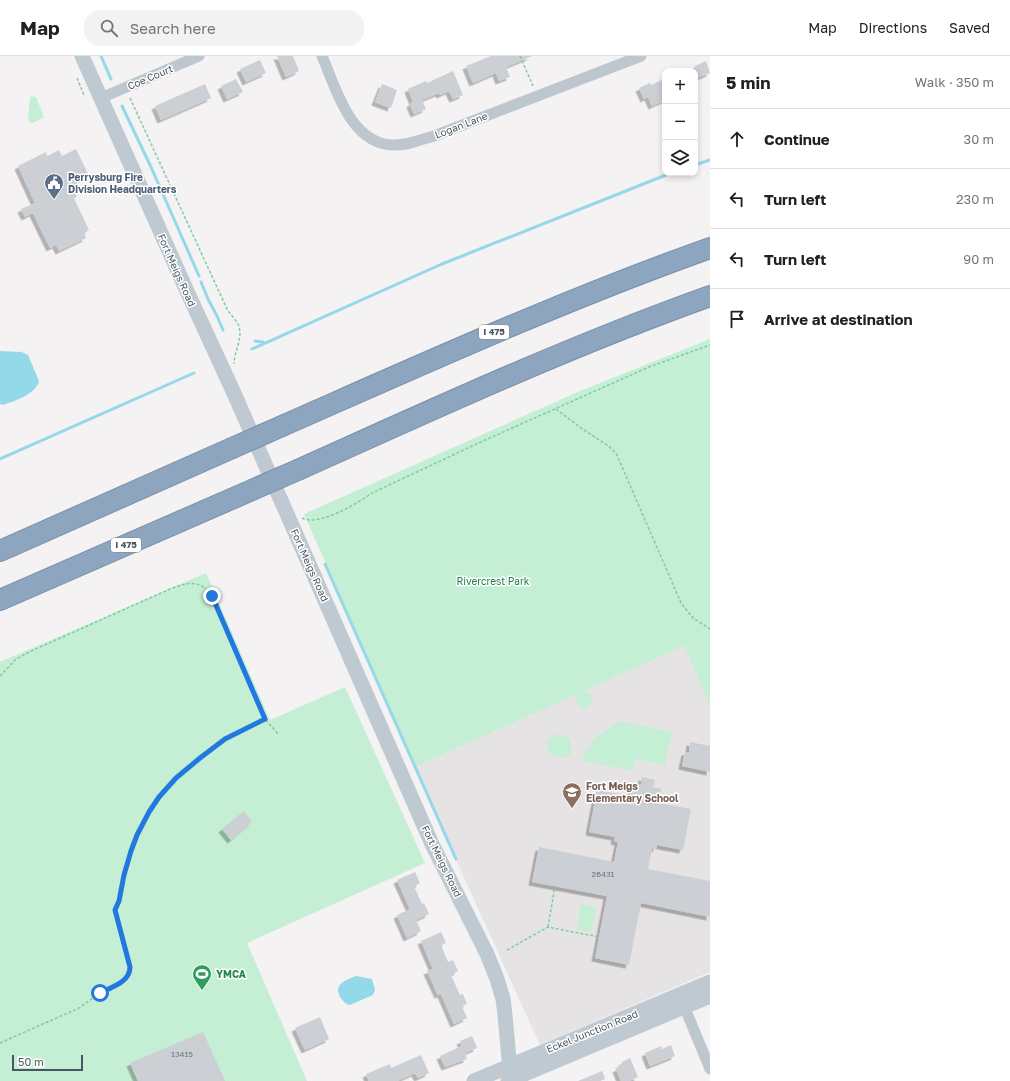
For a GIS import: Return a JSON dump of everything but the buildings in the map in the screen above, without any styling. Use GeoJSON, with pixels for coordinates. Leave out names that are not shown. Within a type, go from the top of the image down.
{"type":"FeatureCollection","features":[{"type":"Feature","properties":{"kind":"highway","name":"I 475"},"geometry":{"type":"LineString","coordinates":[[0,551],[491,334],[582,296],[710,248]]}},
{"type":"Feature","properties":{"kind":"highway","name":"I 475"},"geometry":{"type":"LineString","coordinates":[[0,600],[300,469],[502,378],[573,348],[710,296]]}},
{"type":"Feature","properties":{"kind":"street","name":"Fort Meigs Road"},"geometry":{"type":"LineString","coordinates":[[82,56],[184,286],[233,391],[432,844],[487,954],[503,999],[510,1065],[510,1081]]}},
{"type":"Feature","properties":{"kind":"street","name":"Coe Court"},"geometry":{"type":"LineString","coordinates":[[101,98],[199,56]]}},
{"type":"Feature","properties":{"kind":"street","name":"Logan Lane"},"geometry":{"type":"LineString","coordinates":[[322,56],[340,96],[357,128],[374,141],[392,145],[413,143],[434,136],[641,56]]}},
{"type":"Feature","properties":{"kind":"street","name":"Eckel Junction Road"},"geometry":{"type":"LineString","coordinates":[[510,1081],[682,1001],[710,982]]}},
{"type":"Feature","properties":{"kind":"street","name":"Eckel Junction Road"},"geometry":{"type":"LineString","coordinates":[[474,1081],[510,1065],[682,1001],[710,996]]}},
{"type":"Feature","properties":{"kind":"street"},"geometry":{"type":"LineString","coordinates":[[682,1001],[710,1069]]}},
{"type":"Feature","properties":{"kind":"path"},"geometry":{"type":"LineString","coordinates":[[520,56],[533,86]]}},
{"type":"Feature","properties":{"kind":"path"},"geometry":{"type":"LineString","coordinates":[[128,95],[228,311],[238,323],[240,332],[238,346],[234,357],[234,364]]}},
{"type":"Feature","properties":{"kind":"path"},"geometry":{"type":"LineString","coordinates":[[298,515],[310,521],[329,516],[360,501],[372,493],[483,441],[649,367],[710,346]]}},
{"type":"Feature","properties":{"kind":"path"},"geometry":{"type":"LineString","coordinates":[[556,409],[616,453],[681,604],[692,618],[710,629]]}},
{"type":"Feature","properties":{"kind":"path"},"geometry":{"type":"LineString","coordinates":[[0,676],[16,660],[29,652],[170,589],[190,583],[199,585],[212,596],[265,719],[278,734]]}},
{"type":"Feature","properties":{"kind":"path"},"geometry":{"type":"LineString","coordinates":[[0,1043],[79,1008],[100,993],[122,982],[129,975],[130,967],[115,910],[119,901],[124,875],[131,851],[146,818],[159,797],[185,770],[225,739],[265,719]]}},
{"type":"Feature","properties":{"kind":"path"},"geometry":{"type":"LineString","coordinates":[[548,927],[556,886]]}},
{"type":"Feature","properties":{"kind":"path"},"geometry":{"type":"LineString","coordinates":[[507,950],[548,927],[599,938]]}},
{"type":"Feature","properties":{"kind":"shaded area","name":"Fort Meigs Elementary School"},"geometry":{"type":"Polygon","coordinates":[[[684,646],[710,705],[710,972],[540,1045],[415,767],[684,646]]]}},
{"type":"Feature","properties":{"kind":"green space"},"geometry":{"type":"Polygon","coordinates":[[[31,96],[36,97],[44,117],[31,124],[28,119],[31,96]]]}},
{"type":"Feature","properties":{"kind":"green space","name":"Rivercrest Park"},"geometry":{"type":"Polygon","coordinates":[[[710,339],[710,705],[684,646],[415,767],[304,514],[580,391],[710,339]]]}},
{"type":"Feature","properties":{"kind":"green space"},"geometry":{"type":"Polygon","coordinates":[[[206,573],[270,720],[345,687],[425,863],[247,943],[307,1081],[0,1081],[0,662],[206,573]]]}},
{"type":"Feature","properties":{"kind":"green space"},"geometry":{"type":"Polygon","coordinates":[[[584,692],[591,697],[592,700],[587,707],[584,708],[577,703],[576,700],[581,693],[584,692]]]}},
{"type":"Feature","properties":{"kind":"green space"},"geometry":{"type":"Polygon","coordinates":[[[619,721],[672,732],[665,765],[635,759],[633,771],[583,761],[586,747],[590,748],[592,740],[619,721]]]}},
{"type":"Feature","properties":{"kind":"green space"},"geometry":{"type":"Polygon","coordinates":[[[558,734],[566,736],[570,741],[571,751],[570,755],[567,757],[553,756],[548,751],[548,743],[550,738],[558,734]]]}},
{"type":"Feature","properties":{"kind":"green space"},"geometry":{"type":"Polygon","coordinates":[[[581,904],[596,907],[591,932],[577,929],[581,904]]]}},
{"type":"Feature","properties":{"kind":"water"},"geometry":{"type":"Polygon","coordinates":[[[0,351],[22,352],[28,355],[39,381],[34,390],[19,399],[3,405],[0,404],[0,351]]]}},
{"type":"Feature","properties":{"kind":"water"},"geometry":{"type":"Polygon","coordinates":[[[356,976],[372,979],[375,990],[373,995],[350,1005],[345,1003],[340,997],[338,989],[342,983],[356,976]]]}},
{"type":"Feature","properties":{"kind":"waterway"},"geometry":{"type":"LineString","coordinates":[[101,56],[111,79]]}},
{"type":"Feature","properties":{"kind":"waterway"},"geometry":{"type":"LineString","coordinates":[[122,106],[151,167],[199,276]]}},
{"type":"Feature","properties":{"kind":"waterway"},"geometry":{"type":"LineString","coordinates":[[698,164],[710,160]]}},
{"type":"Feature","properties":{"kind":"waterway"},"geometry":{"type":"LineString","coordinates":[[252,349],[442,264],[663,176]]}},
{"type":"Feature","properties":{"kind":"waterway"},"geometry":{"type":"LineString","coordinates":[[201,282],[223,330]]}},
{"type":"Feature","properties":{"kind":"waterway"},"geometry":{"type":"LineString","coordinates":[[255,341],[263,342]]}},
{"type":"Feature","properties":{"kind":"waterway"},"geometry":{"type":"LineString","coordinates":[[0,459],[194,373]]}},
{"type":"Feature","properties":{"kind":"waterway"},"geometry":{"type":"LineString","coordinates":[[325,564],[456,859]]}},
{"type":"Feature","properties":{"kind":"place","name":"Perrysburg Fire Division Headquarters"},"geometry":{"type":"Point","coordinates":[54,200]}},
{"type":"Feature","properties":{"kind":"place","name":"Fort Meigs Elementary School"},"geometry":{"type":"Point","coordinates":[572,809]}},
{"type":"Feature","properties":{"kind":"place","name":"YMCA"},"geometry":{"type":"Point","coordinates":[202,991]}},
{"type":"Feature","properties":{"kind":"route"},"geometry":{"type":"LineString","coordinates":[[100,993],[122,982],[130,972],[115,910],[121,895],[124,875],[131,851],[137,835],[149,812],[159,797],[185,770],[225,739],[265,719],[212,596]]}}]}
